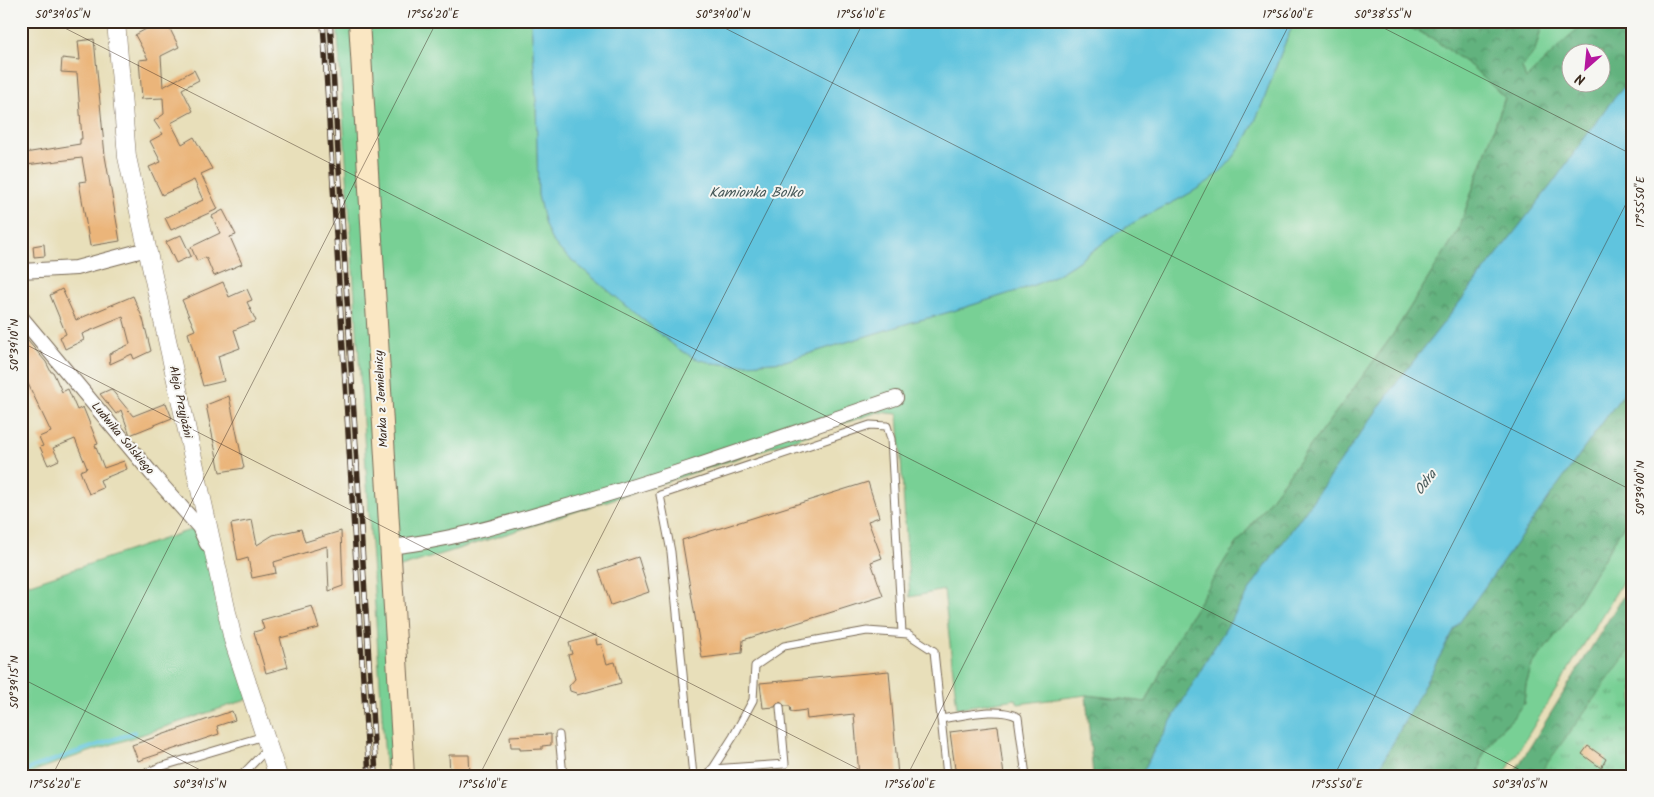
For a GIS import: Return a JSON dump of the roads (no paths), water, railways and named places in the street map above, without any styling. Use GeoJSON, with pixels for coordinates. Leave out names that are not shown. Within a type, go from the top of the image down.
{"type":"FeatureCollection","features":[{"type":"Feature","properties":{"kind":"main road","name":"Marka z Jemielnicy"},"geometry":{"type":"LineString","coordinates":[[360,21],[404,776]]}},
{"type":"Feature","properties":{"kind":"street","name":"Aleja Przyjaźni"},"geometry":{"type":"LineString","coordinates":[[116,21],[127,157],[233,640],[278,776]]}},
{"type":"Feature","properties":{"kind":"street"},"geometry":{"type":"LineString","coordinates":[[21,271],[76,268],[147,249]]}},
{"type":"Feature","properties":{"kind":"street","name":"Ludwika Solskiego"},"geometry":{"type":"LineString","coordinates":[[21,317],[152,474],[199,527],[217,564]]}},
{"type":"Feature","properties":{"kind":"street"},"geometry":{"type":"LineString","coordinates":[[390,547],[418,544],[520,520],[600,497],[896,398]]}},
{"type":"Feature","properties":{"kind":"lane"},"geometry":{"type":"LineString","coordinates":[[693,776],[671,552],[660,495],[870,425],[887,426],[891,439],[902,634]]}},
{"type":"Feature","properties":{"kind":"lane"},"geometry":{"type":"LineString","coordinates":[[710,773],[733,737],[753,700],[755,666],[784,646],[867,631],[908,634],[934,651],[947,776]]}},
{"type":"Feature","properties":{"kind":"lane"},"geometry":{"type":"LineString","coordinates":[[710,773],[785,764],[780,706]]}},
{"type":"Feature","properties":{"kind":"lane"},"geometry":{"type":"LineString","coordinates":[[941,719],[996,712],[1010,713],[1018,717],[1026,776]]}},
{"type":"Feature","properties":{"kind":"lane"},"geometry":{"type":"LineString","coordinates":[[559,735],[563,776]]}},
{"type":"Feature","properties":{"kind":"lane"},"geometry":{"type":"LineString","coordinates":[[139,776],[160,767],[267,742]]}},
{"type":"Feature","properties":{"kind":"lane"},"geometry":{"type":"LineString","coordinates":[[241,776],[267,742]]}},
{"type":"Feature","properties":{"kind":"water","name":"Kamionka Bolko"},"geometry":{"type":"Polygon","coordinates":[[[531,21],[1295,21],[1260,110],[1243,143],[1232,159],[1221,170],[1197,189],[1141,218],[1072,265],[1037,284],[785,361],[734,365],[712,363],[694,358],[677,348],[561,251],[551,239],[545,225],[538,195],[536,97],[531,21]]]}},
{"type":"Feature","properties":{"kind":"water","name":"Odra"},"geometry":{"type":"Polygon","coordinates":[[[1633,76],[1633,380],[1454,630],[1375,776],[1141,776],[1212,651],[1256,580],[1398,381],[1552,184],[1606,108],[1633,76]]]}},
{"type":"Feature","properties":{"kind":"waterway"},"geometry":{"type":"LineString","coordinates":[[22,776],[31,768],[135,732]]}},
{"type":"Feature","properties":{"kind":"railway"},"geometry":{"type":"LineString","coordinates":[[323,21],[369,776]]}},
{"type":"Feature","properties":{"kind":"railway"},"geometry":{"type":"LineString","coordinates":[[330,21],[376,776]]}}]}
